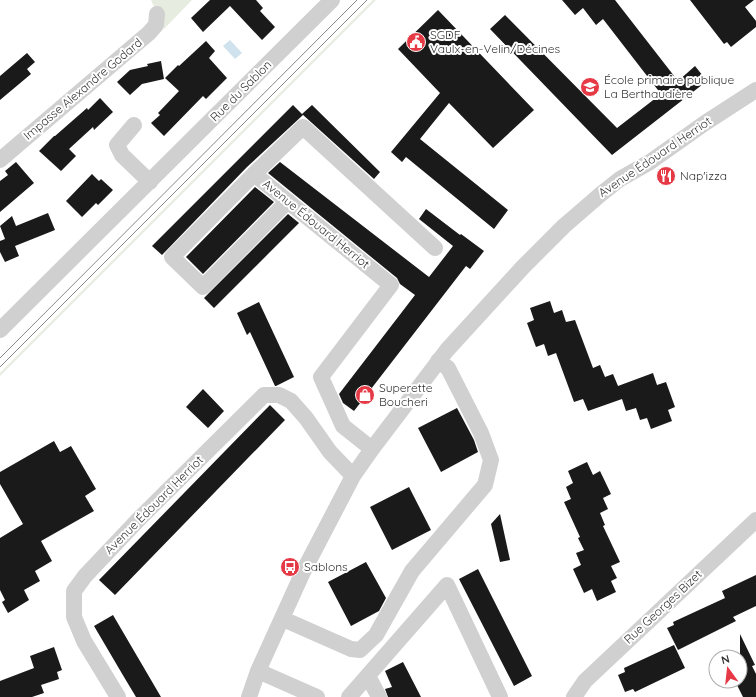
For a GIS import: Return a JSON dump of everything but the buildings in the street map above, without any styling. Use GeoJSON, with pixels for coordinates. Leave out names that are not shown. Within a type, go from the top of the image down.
{"type":"FeatureCollection","features":[{"type":"Feature","properties":{"kind":"street","name":"Rue du Sablon"},"geometry":{"type":"LineString","coordinates":[[0,330],[332,0]]}},
{"type":"Feature","properties":{"kind":"street","name":"Impasse Alexandre Godard"},"geometry":{"type":"LineString","coordinates":[[0,160],[149,33],[156,25],[157,14]]}},
{"type":"Feature","properties":{"kind":"street","name":"Avenue Édouard Herriot"},"geometry":{"type":"LineString","coordinates":[[250,697],[258,671],[283,619],[303,572],[353,476],[447,350],[564,226],[600,194],[620,179],[650,162],[705,123],[756,90]]}},
{"type":"Feature","properties":{"kind":"street"},"geometry":{"type":"LineString","coordinates":[[134,126],[117,145],[122,155],[150,182]]}},
{"type":"Feature","properties":{"kind":"street","name":"Avenue Édouard Herriot"},"geometry":{"type":"LineString","coordinates":[[372,449],[343,426],[321,377],[391,285],[254,174],[303,127],[435,248]]}},
{"type":"Feature","properties":{"kind":"street"},"geometry":{"type":"LineString","coordinates":[[254,174],[172,257],[203,287],[288,201]]}},
{"type":"Feature","properties":{"kind":"street"},"geometry":{"type":"LineString","coordinates":[[283,619],[351,649],[360,650],[376,635],[412,571],[485,484],[491,460],[483,440],[448,368],[438,361]]}},
{"type":"Feature","properties":{"kind":"street","name":"Avenue Édouard Herriot"},"geometry":{"type":"LineString","coordinates":[[118,697],[84,641],[74,617],[74,591],[85,576],[138,520],[264,395],[279,395],[291,401],[306,418],[330,452],[353,476]]}},
{"type":"Feature","properties":{"kind":"street","name":"Rue Georges Bizet"},"geometry":{"type":"LineString","coordinates":[[574,697],[585,681],[756,520]]}},
{"type":"Feature","properties":{"kind":"street"},"geometry":{"type":"LineString","coordinates":[[349,697],[447,586],[495,695]]}},
{"type":"Feature","properties":{"kind":"street"},"geometry":{"type":"LineString","coordinates":[[258,671],[314,696]]}},
{"type":"Feature","properties":{"kind":"street"},"geometry":{"type":"LineString","coordinates":[[368,676],[379,697]]}},
{"type":"Feature","properties":{"kind":"shaded area"},"geometry":{"type":"Polygon","coordinates":[[[151,0],[192,0],[164,29],[151,0]]]}},
{"type":"Feature","properties":{"kind":"shaded area"},"geometry":{"type":"Polygon","coordinates":[[[373,0],[376,0],[0,376],[0,373],[373,0]]]}},
{"type":"Feature","properties":{"kind":"water"},"geometry":{"type":"Polygon","coordinates":[[[230,40],[242,53],[235,59],[223,46],[230,40]]]}},
{"type":"Feature","properties":{"kind":"tram line"},"geometry":{"type":"LineString","coordinates":[[0,358],[357,0]]}},
{"type":"Feature","properties":{"kind":"tram line"},"geometry":{"type":"LineString","coordinates":[[0,367],[367,0]]}},
{"type":"Feature","properties":{"kind":"place","name":"SGDF Vaulx-en-Velin/Décines"},"geometry":{"type":"Point","coordinates":[416,42]}},
{"type":"Feature","properties":{"kind":"place","name":"École primaire publique La Berthaudière"},"geometry":{"type":"Point","coordinates":[590,87]}},
{"type":"Feature","properties":{"kind":"place","name":"Nap'izza"},"geometry":{"type":"Point","coordinates":[666,176]}},
{"type":"Feature","properties":{"kind":"place","name":"Superette Boucheri"},"geometry":{"type":"Point","coordinates":[365,395]}},
{"type":"Feature","properties":{"kind":"place","name":"Sablons"},"geometry":{"type":"Point","coordinates":[290,567]}}]}
